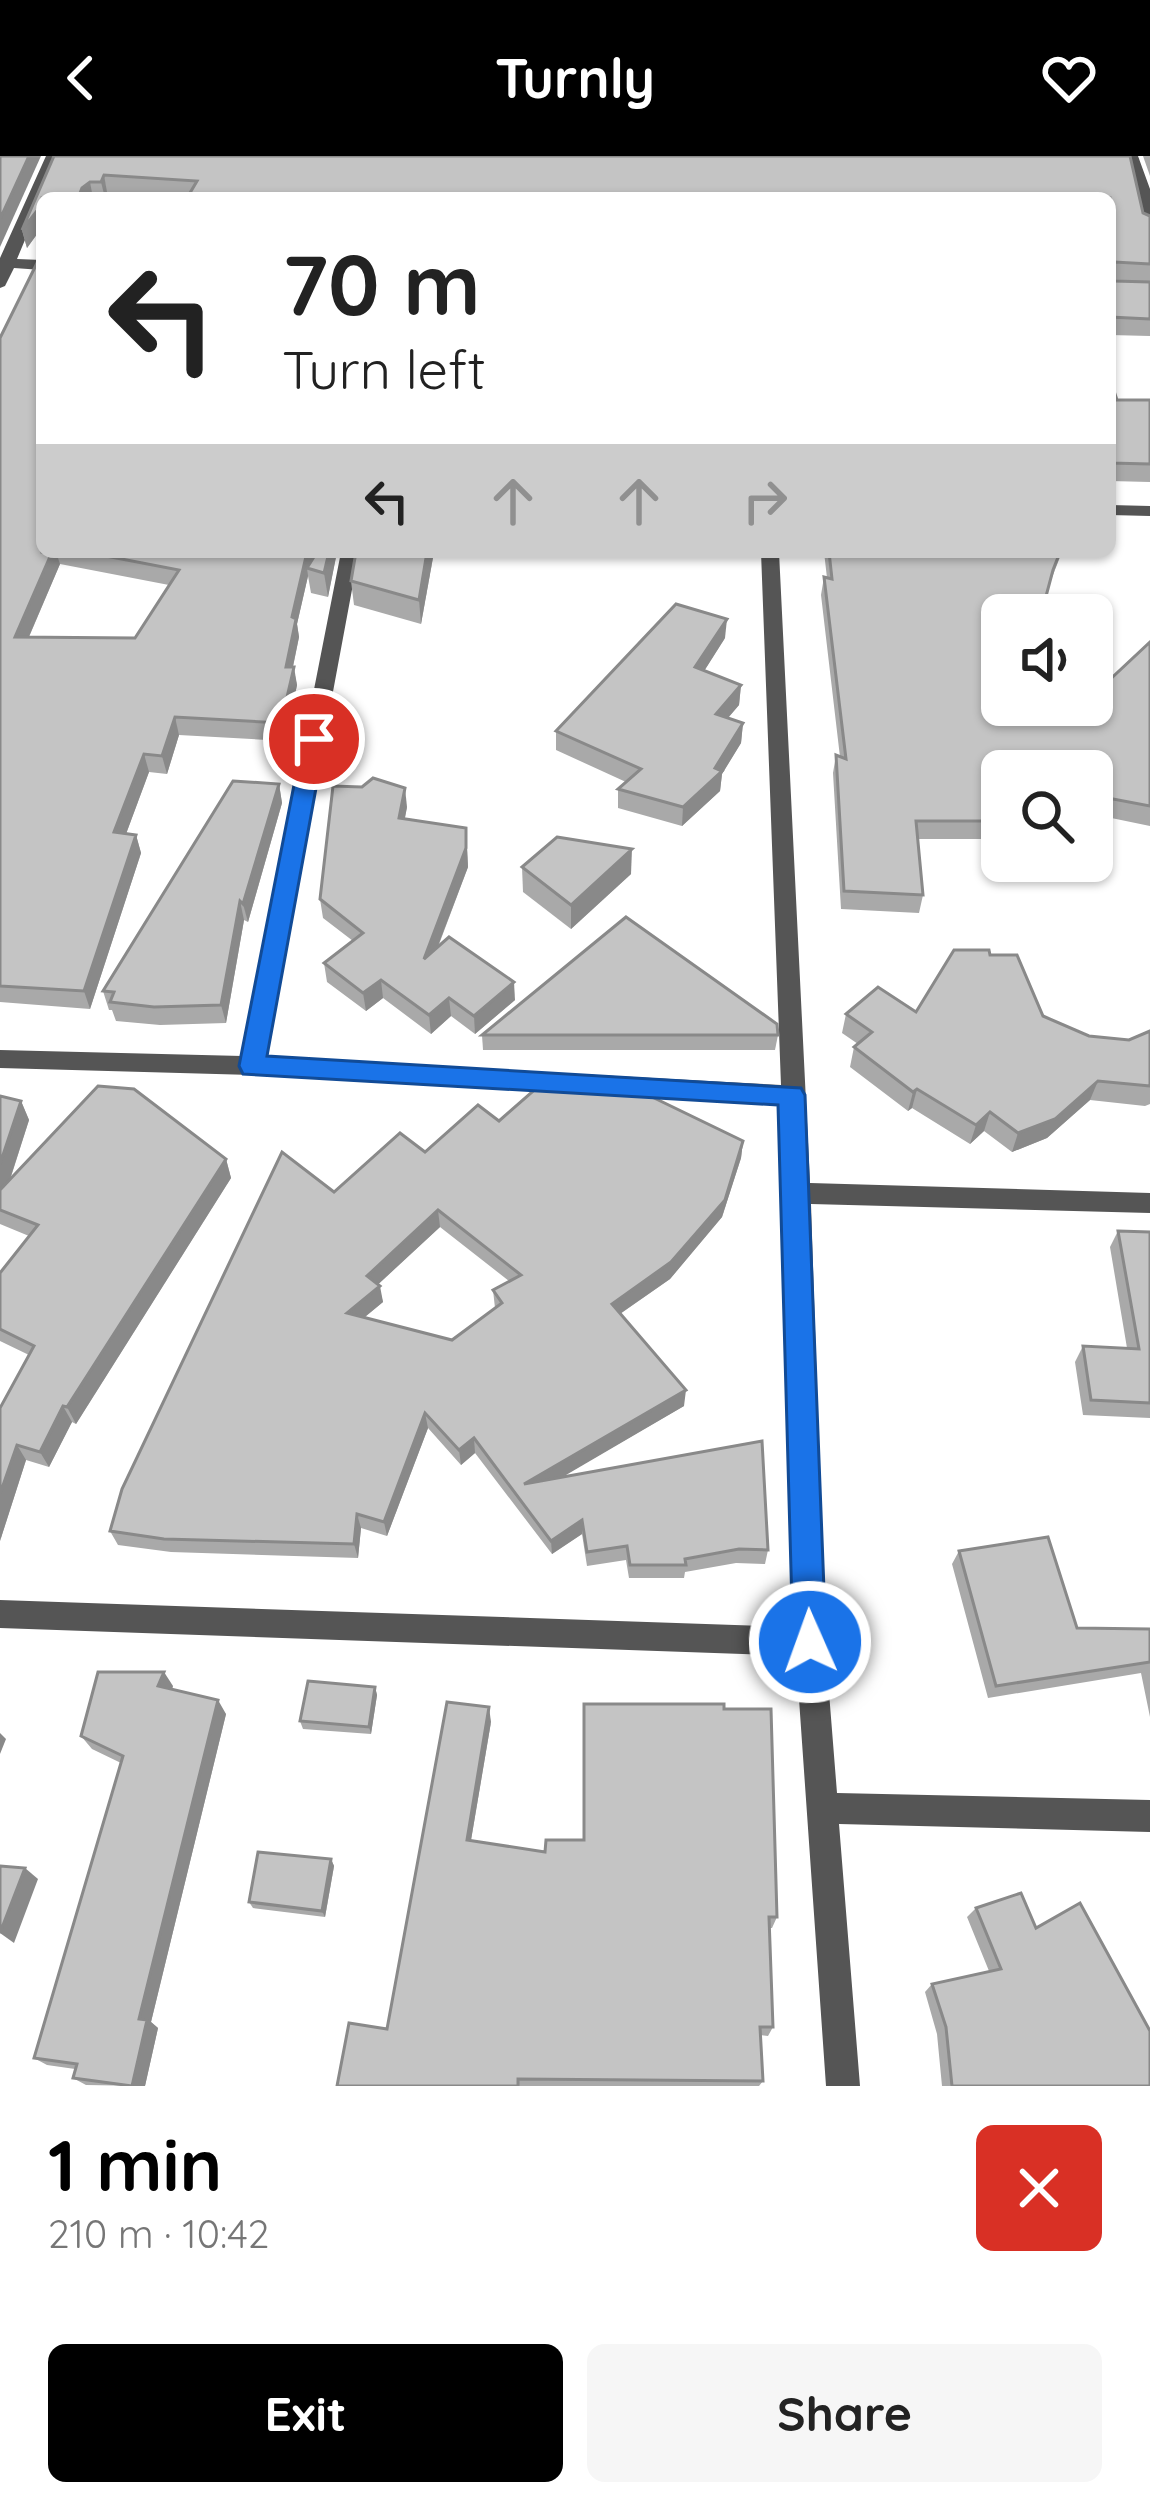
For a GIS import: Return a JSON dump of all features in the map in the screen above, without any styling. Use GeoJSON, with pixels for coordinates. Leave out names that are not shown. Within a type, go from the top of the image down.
{"type":"FeatureCollection","features":[{"type":"Feature","properties":{"kind":"street"},"geometry":{"type":"LineString","coordinates":[[36,192],[52,156]]}},
{"type":"Feature","properties":{"kind":"street"},"geometry":{"type":"LineString","coordinates":[[1131,156],[1140,173],[1150,230]]}},
{"type":"Feature","properties":{"kind":"street"},"geometry":{"type":"LineString","coordinates":[[0,283],[36,192]]}},
{"type":"Feature","properties":{"kind":"street"},"geometry":{"type":"LineString","coordinates":[[5,263],[36,265]]}},
{"type":"Feature","properties":{"kind":"street"},"geometry":{"type":"LineString","coordinates":[[1116,510],[1150,511]]}},
{"type":"Feature","properties":{"kind":"street"},"geometry":{"type":"LineString","coordinates":[[252,1066],[349,558]]}},
{"type":"Feature","properties":{"kind":"street"},"geometry":{"type":"LineString","coordinates":[[770,558],[810,1642],[843,2086]]}},
{"type":"Feature","properties":{"kind":"street"},"geometry":{"type":"LineString","coordinates":[[0,1059],[252,1066],[792,1095]]}},
{"type":"Feature","properties":{"kind":"street"},"geometry":{"type":"LineString","coordinates":[[797,1193],[1150,1203]]}},
{"type":"Feature","properties":{"kind":"street"},"geometry":{"type":"LineString","coordinates":[[0,1614],[810,1642]]}},
{"type":"Feature","properties":{"kind":"street"},"geometry":{"type":"LineString","coordinates":[[824,1808],[1150,1816]]}},
{"type":"Feature","properties":{"kind":"building"},"geometry":{"type":"Polygon","coordinates":[[[0,156],[29,156],[0,219],[0,156]]]}},
{"type":"Feature","properties":{"kind":"building"},"geometry":{"type":"Polygon","coordinates":[[[54,156],[1130,156],[1143,213],[1150,216],[1150,264],[1116,262],[1116,192],[191,192],[197,181],[104,175],[101,182],[90,182],[80,192],[38,192],[54,156]]]}},
{"type":"Feature","properties":{"kind":"building"},"geometry":{"type":"Polygon","coordinates":[[[36,198],[36,212],[22,230],[36,198]]]}},
{"type":"Feature","properties":{"kind":"building"},"geometry":{"type":"Polygon","coordinates":[[[36,265],[36,558],[49,558],[15,637],[135,638],[179,570],[116,558],[306,558],[292,617],[296,619],[286,667],[294,667],[281,723],[175,717],[162,756],[144,754],[114,832],[136,835],[84,991],[0,986],[0,338],[36,265]]]}},
{"type":"Feature","properties":{"kind":"building"},"geometry":{"type":"Polygon","coordinates":[[[1116,281],[1150,282],[1150,319],[1116,317],[1116,281]]]}},
{"type":"Feature","properties":{"kind":"building"},"geometry":{"type":"Polygon","coordinates":[[[1116,397],[1150,400],[1150,464],[1116,463],[1116,397]]]}},
{"type":"Feature","properties":{"kind":"building"},"geometry":{"type":"Polygon","coordinates":[[[313,558],[328,558],[324,573],[307,568],[313,558]]]}},
{"type":"Feature","properties":{"kind":"building"},"geometry":{"type":"Polygon","coordinates":[[[355,558],[426,558],[419,600],[351,581],[355,558]]]}},
{"type":"Feature","properties":{"kind":"building"},"geometry":{"type":"Polygon","coordinates":[[[830,558],[1058,558],[1047,594],[981,594],[981,726],[1113,726],[1113,677],[1150,642],[1150,806],[1113,799],[1113,750],[981,750],[981,821],[916,821],[923,895],[844,891],[836,755],[846,759],[824,577],[832,579],[830,558]]]}},
{"type":"Feature","properties":{"kind":"building"},"geometry":{"type":"Polygon","coordinates":[[[676,604],[727,619],[695,667],[741,685],[716,714],[743,723],[715,768],[722,771],[683,807],[618,789],[641,769],[556,731],[676,604]]]}},
{"type":"Feature","properties":{"kind":"building"},"geometry":{"type":"Polygon","coordinates":[[[373,778],[405,788],[399,818],[466,828],[466,848],[424,959],[449,937],[514,982],[474,1016],[449,998],[429,1015],[381,980],[363,993],[324,963],[363,933],[320,899],[333,786],[362,787],[373,778]]]}},
{"type":"Feature","properties":{"kind":"building"},"geometry":{"type":"Polygon","coordinates":[[[233,781],[279,784],[243,904],[240,901],[221,1005],[154,1007],[110,1002],[114,992],[103,991],[233,781]]]}},
{"type":"Feature","properties":{"kind":"building"},"geometry":{"type":"Polygon","coordinates":[[[557,837],[632,849],[571,905],[522,867],[557,837]]]}},
{"type":"Feature","properties":{"kind":"building"},"geometry":{"type":"Polygon","coordinates":[[[626,917],[777,1024],[778,1035],[482,1035],[626,917]]]}},
{"type":"Feature","properties":{"kind":"building"},"geometry":{"type":"Polygon","coordinates":[[[954,950],[1017,955],[1043,1016],[1089,1036],[1129,1040],[1150,1031],[1150,1086],[1098,1081],[1055,1119],[1018,1133],[990,1112],[976,1125],[917,1089],[913,1092],[854,1047],[872,1032],[846,1014],[878,987],[916,1012],[954,950]]]}},
{"type":"Feature","properties":{"kind":"building"},"geometry":{"type":"Polygon","coordinates":[[[548,1078],[621,1082],[743,1141],[725,1200],[671,1262],[612,1304],[686,1390],[524,1484],[762,1441],[768,1550],[739,1549],[685,1559],[686,1565],[630,1565],[627,1546],[587,1552],[582,1520],[551,1541],[474,1438],[459,1450],[425,1413],[384,1522],[357,1514],[354,1544],[164,1539],[110,1531],[122,1489],[282,1152],[334,1192],[400,1133],[425,1152],[478,1105],[499,1121],[548,1078]],[[438,1210],[367,1276],[380,1286],[347,1313],[452,1340],[502,1303],[493,1290],[521,1275],[438,1210]]]}},
{"type":"Feature","properties":{"kind":"building"},"geometry":{"type":"Polygon","coordinates":[[[98,1086],[134,1089],[226,1159],[67,1407],[63,1406],[40,1452],[17,1445],[0,1494],[0,1408],[34,1346],[0,1329],[0,1273],[38,1225],[0,1210],[0,1190],[98,1086]]]}},
{"type":"Feature","properties":{"kind":"building"},"geometry":{"type":"Polygon","coordinates":[[[0,1096],[21,1101],[0,1164],[0,1096]]]}},
{"type":"Feature","properties":{"kind":"building"},"geometry":{"type":"Polygon","coordinates":[[[1118,1231],[1150,1232],[1150,1403],[1091,1400],[1083,1346],[1139,1349],[1118,1231]]]}},
{"type":"Feature","properties":{"kind":"building"},"geometry":{"type":"Polygon","coordinates":[[[1048,1537],[1077,1628],[1150,1629],[1150,1662],[996,1686],[959,1551],[1048,1537]]]}},
{"type":"Feature","properties":{"kind":"building"},"geometry":{"type":"Polygon","coordinates":[[[98,1672],[164,1672],[158,1686],[218,1700],[139,2019],[147,2020],[132,2086],[73,2078],[77,2064],[34,2058],[123,1756],[81,1736],[98,1672]]]}},
{"type":"Feature","properties":{"kind":"building"},"geometry":{"type":"Polygon","coordinates":[[[308,1681],[375,1687],[369,1727],[300,1721],[308,1681]]]}},
{"type":"Feature","properties":{"kind":"building"},"geometry":{"type":"Polygon","coordinates":[[[447,1702],[489,1707],[467,1840],[545,1852],[546,1840],[584,1840],[584,1704],[724,1704],[724,1709],[771,1709],[777,1917],[769,1917],[773,2027],[760,2027],[763,2081],[518,2079],[518,2086],[337,2086],[349,2023],[387,2029],[447,1702]]]}},
{"type":"Feature","properties":{"kind":"building"},"geometry":{"type":"Polygon","coordinates":[[[258,1852],[331,1859],[322,1911],[249,1902],[258,1852]]]}},
{"type":"Feature","properties":{"kind":"building"},"geometry":{"type":"Polygon","coordinates":[[[0,1866],[25,1868],[0,1933],[0,1866]]]}},
{"type":"Feature","properties":{"kind":"building"},"geometry":{"type":"Polygon","coordinates":[[[1021,1893],[1036,1928],[1080,1903],[1150,2031],[1150,2086],[952,2086],[946,2027],[932,1984],[1001,1969],[976,1908],[1021,1893]]]}},
{"type":"Feature","properties":{"kind":"route"},"geometry":{"type":"LineString","coordinates":[[314,739],[252,1066],[792,1095],[810,1642]]}}]}
